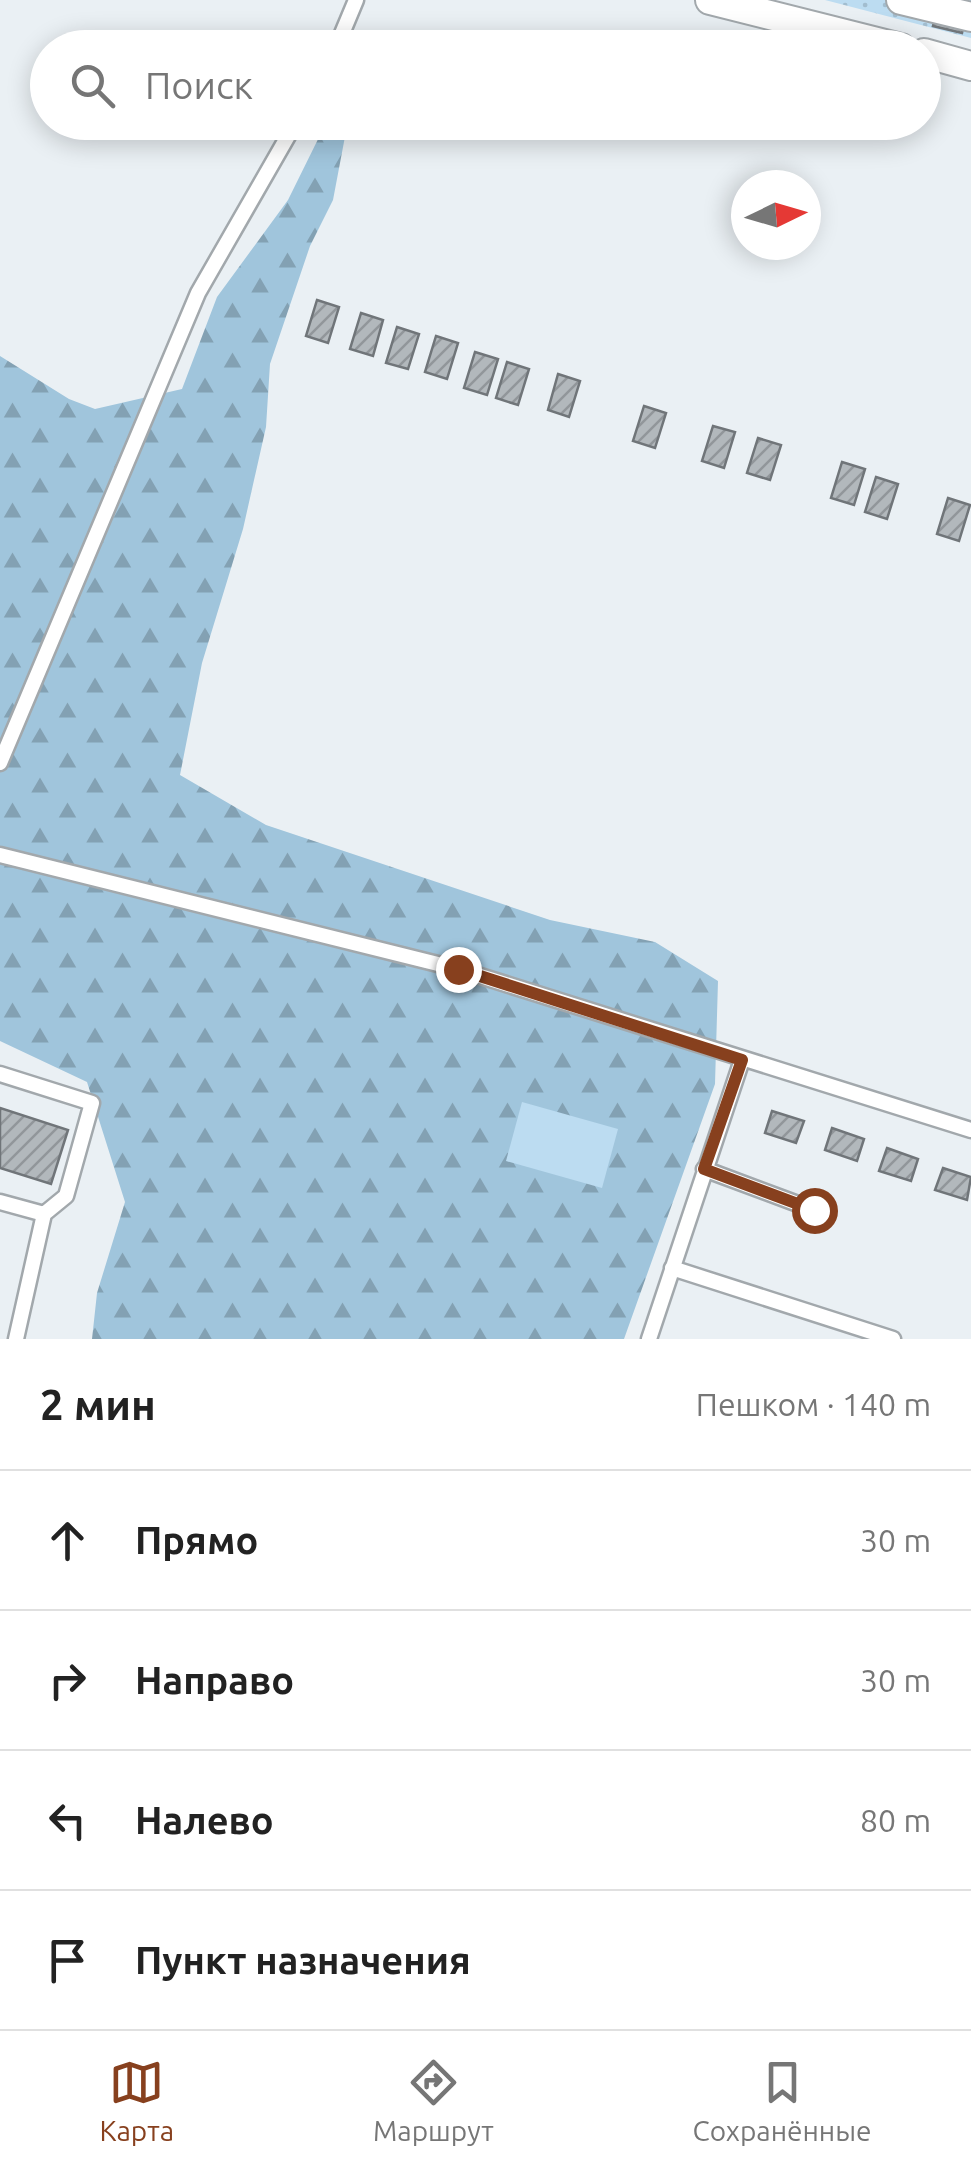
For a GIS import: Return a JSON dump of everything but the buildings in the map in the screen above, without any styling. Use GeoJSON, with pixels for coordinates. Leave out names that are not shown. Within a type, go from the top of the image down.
{"type":"FeatureCollection","features":[{"type":"Feature","properties":{"kind":"street"},"geometry":{"type":"LineString","coordinates":[[710,0],[830,30]]}},
{"type":"Feature","properties":{"kind":"street"},"geometry":{"type":"LineString","coordinates":[[900,30],[903,0],[971,18]]}},
{"type":"Feature","properties":{"kind":"street"},"geometry":{"type":"LineString","coordinates":[[941,58],[971,66]]}},
{"type":"Feature","properties":{"kind":"lane"},"geometry":{"type":"LineString","coordinates":[[344,30],[356,0]]}},
{"type":"Feature","properties":{"kind":"lane"},"geometry":{"type":"LineString","coordinates":[[0,763],[198,293],[286,140]]}},
{"type":"Feature","properties":{"kind":"lane"},"geometry":{"type":"LineString","coordinates":[[0,855],[458,969],[971,1130]]}},
{"type":"Feature","properties":{"kind":"lane"},"geometry":{"type":"LineString","coordinates":[[649,1339],[742,1060]]}},
{"type":"Feature","properties":{"kind":"lane"},"geometry":{"type":"LineString","coordinates":[[0,1074],[92,1103],[66,1196],[44,1214],[16,1339]]}},
{"type":"Feature","properties":{"kind":"lane"},"geometry":{"type":"LineString","coordinates":[[704,1169],[814,1210]]}},
{"type":"Feature","properties":{"kind":"lane"},"geometry":{"type":"LineString","coordinates":[[0,1202],[44,1214]]}},
{"type":"Feature","properties":{"kind":"lane"},"geometry":{"type":"LineString","coordinates":[[672,1268],[893,1339]]}},
{"type":"Feature","properties":{"kind":"green space"},"geometry":{"type":"Polygon","coordinates":[[[318,140],[344,140],[333,200],[310,246],[270,364],[266,427],[243,529],[202,663],[180,775],[266,825],[550,920],[655,942],[718,981],[715,1084],[624,1339],[92,1339],[97,1293],[125,1202],[87,1082],[0,1041],[0,356],[69,399],[95,409],[182,389],[217,297],[288,200],[318,140]]]}},
{"type":"Feature","properties":{"kind":"shaded area"},"geometry":{"type":"Polygon","coordinates":[[[825,0],[971,0],[971,38],[825,0]]]}},
{"type":"Feature","properties":{"kind":"shaded area"},"geometry":{"type":"Polygon","coordinates":[[[522,1102],[618,1129],[602,1188],[506,1161],[522,1102]]]}},
{"type":"Feature","properties":{"kind":"route"},"geometry":{"type":"LineString","coordinates":[[458,969],[742,1060],[704,1169],[814,1210]]}}]}
